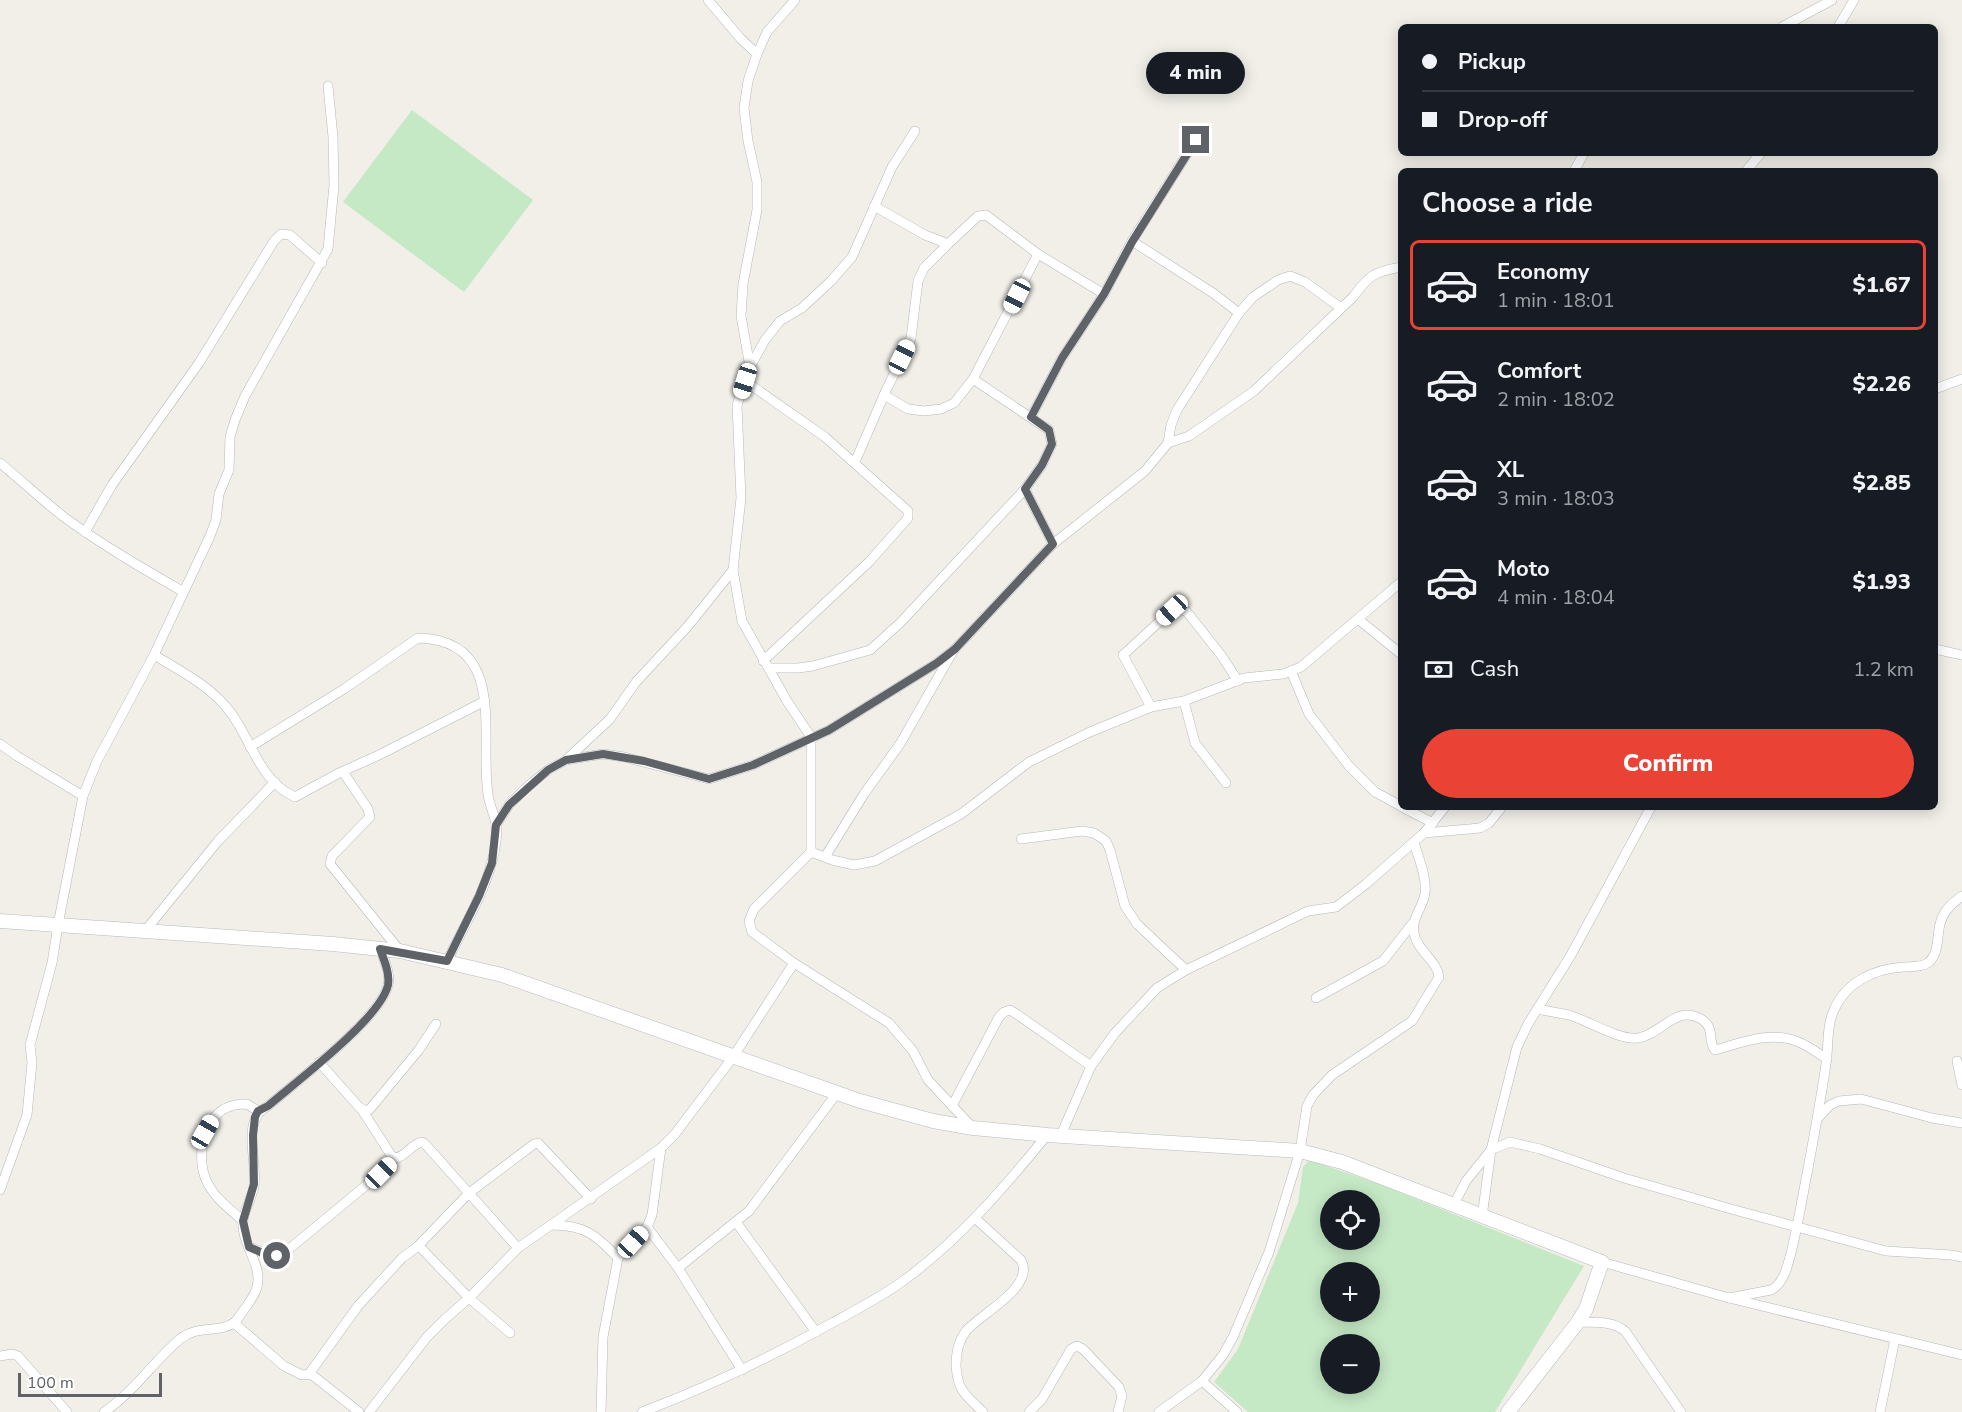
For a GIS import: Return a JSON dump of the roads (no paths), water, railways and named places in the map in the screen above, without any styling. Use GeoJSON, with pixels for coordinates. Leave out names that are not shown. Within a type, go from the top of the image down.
{"type":"FeatureCollection","features":[{"type":"Feature","properties":{"kind":"street"},"geometry":{"type":"LineString","coordinates":[[708,0],[757,54]]}},
{"type":"Feature","properties":{"kind":"street"},"geometry":{"type":"LineString","coordinates":[[750,366],[741,316],[743,284],[757,210],[757,182],[744,108],[748,81],[767,32],[795,0]]}},
{"type":"Feature","properties":{"kind":"street"},"geometry":{"type":"LineString","coordinates":[[1788,24],[1832,0]]}},
{"type":"Feature","properties":{"kind":"street"},"geometry":{"type":"LineString","coordinates":[[1840,24],[1854,0]]}},
{"type":"Feature","properties":{"kind":"street"},"geometry":{"type":"LineString","coordinates":[[0,1190],[2,1178],[27,1115],[32,1063],[30,1045],[46,992],[84,796],[97,760],[154,655],[216,520],[219,494],[229,470],[230,437],[245,396],[322,263],[330,241],[334,185],[333,137],[328,86]]}},
{"type":"Feature","properties":{"kind":"street"},"geometry":{"type":"LineString","coordinates":[[915,131],[892,167],[852,257],[802,309],[780,321],[765,340],[750,366],[737,405],[741,498],[733,570],[742,621],[787,701],[811,737],[811,852],[754,909],[749,921],[752,932],[794,963],[889,1023],[913,1051],[928,1080],[973,1128]]}},
{"type":"Feature","properties":{"kind":"street"},"geometry":{"type":"LineString","coordinates":[[1031,417],[1062,358],[1104,294],[1132,242],[1196,140]]}},
{"type":"Feature","properties":{"kind":"street"},"geometry":{"type":"LineString","coordinates":[[1748,168],[1758,156]]}},
{"type":"Feature","properties":{"kind":"street"},"geometry":{"type":"LineString","coordinates":[[874,206],[925,235],[948,244]]}},
{"type":"Feature","properties":{"kind":"street"},"geometry":{"type":"LineString","coordinates":[[855,462],[911,338],[918,281],[924,268],[978,216],[983,215],[1038,254],[1104,294]]}},
{"type":"Feature","properties":{"kind":"street"},"geometry":{"type":"LineString","coordinates":[[85,532],[112,485],[199,363],[274,241],[281,234],[290,235],[322,263]]}},
{"type":"Feature","properties":{"kind":"street"},"geometry":{"type":"LineString","coordinates":[[1132,242],[1213,293],[1239,313]]}},
{"type":"Feature","properties":{"kind":"street"},"geometry":{"type":"LineString","coordinates":[[884,395],[908,409],[924,411],[941,409],[954,403],[973,379],[1038,254]]}},
{"type":"Feature","properties":{"kind":"street"},"geometry":{"type":"LineString","coordinates":[[566,760],[603,754],[624,757],[709,779],[753,765],[829,730],[937,663],[955,649],[1053,544],[1144,471],[1168,443],[1189,436],[1254,391],[1341,308],[1371,275],[1398,268]]}},
{"type":"Feature","properties":{"kind":"street"},"geometry":{"type":"LineString","coordinates":[[1168,443],[1171,425],[1177,410],[1239,313],[1253,297],[1278,280],[1290,276],[1305,282],[1341,308]]}},
{"type":"Feature","properties":{"kind":"street"},"geometry":{"type":"LineString","coordinates":[[766,665],[798,668],[813,666],[870,650],[900,623],[1025,489],[1042,465],[1052,444],[1049,430],[973,379]]}},
{"type":"Feature","properties":{"kind":"street"},"geometry":{"type":"LineString","coordinates":[[1938,388],[1962,379]]}},
{"type":"Feature","properties":{"kind":"street"},"geometry":{"type":"LineString","coordinates":[[745,381],[825,437],[908,510],[908,519],[869,562],[766,665]]}},
{"type":"Feature","properties":{"kind":"street"},"geometry":{"type":"LineString","coordinates":[[0,463],[85,532],[182,591]]}},
{"type":"Feature","properties":{"kind":"street"},"geometry":{"type":"LineString","coordinates":[[1025,489],[1053,544]]}},
{"type":"Feature","properties":{"kind":"street"},"geometry":{"type":"LineString","coordinates":[[496,825],[509,805],[522,792],[548,770],[566,760],[610,719],[636,682],[688,626],[733,570]]}},
{"type":"Feature","properties":{"kind":"street"},"geometry":{"type":"LineString","coordinates":[[811,852],[854,865],[875,861],[961,814],[1029,762],[1090,732],[1151,707],[1184,701],[1244,678],[1283,674],[1301,667],[1398,585]]}},
{"type":"Feature","properties":{"kind":"street"},"geometry":{"type":"LineString","coordinates":[[1151,707],[1123,656],[1172,610],[1179,608],[1187,612],[1238,681]]}},
{"type":"Feature","properties":{"kind":"street"},"geometry":{"type":"LineString","coordinates":[[1358,619],[1398,652]]}},
{"type":"Feature","properties":{"kind":"street"},"geometry":{"type":"LineString","coordinates":[[250,747],[344,689],[418,638],[449,643],[465,654],[483,688],[488,794],[496,825],[492,863],[479,896],[447,961]]}},
{"type":"Feature","properties":{"kind":"street"},"geometry":{"type":"LineString","coordinates":[[825,857],[864,794],[900,744],[955,649]]}},
{"type":"Feature","properties":{"kind":"street"},"geometry":{"type":"LineString","coordinates":[[1938,650],[1962,654]]}},
{"type":"Feature","properties":{"kind":"street"},"geometry":{"type":"LineString","coordinates":[[154,655],[194,679],[221,701],[238,724],[258,760],[275,782],[295,797],[485,701]]}},
{"type":"Feature","properties":{"kind":"street"},"geometry":{"type":"LineString","coordinates":[[1291,671],[1309,714],[1349,766],[1375,792],[1398,805]]}},
{"type":"Feature","properties":{"kind":"street"},"geometry":{"type":"LineString","coordinates":[[1184,701],[1195,743],[1226,783]]}},
{"type":"Feature","properties":{"kind":"street"},"geometry":{"type":"LineString","coordinates":[[0,744],[84,796]]}},
{"type":"Feature","properties":{"kind":"street"},"geometry":{"type":"LineString","coordinates":[[343,772],[369,809],[370,818],[332,856],[330,864],[400,951]]}},
{"type":"Feature","properties":{"kind":"street"},"geometry":{"type":"LineString","coordinates":[[145,931],[218,841],[275,782]]}},
{"type":"Feature","properties":{"kind":"street"},"geometry":{"type":"LineString","coordinates":[[1408,810],[1433,823]]}},
{"type":"Feature","properties":{"kind":"street"},"geometry":{"type":"LineString","coordinates":[[1061,1135],[1091,1066],[1115,1033],[1157,988],[1186,970],[1308,911],[1336,907],[1424,833],[1443,810]]}},
{"type":"Feature","properties":{"kind":"street"},"geometry":{"type":"LineString","coordinates":[[1424,833],[1480,828],[1489,823],[1500,810]]}},
{"type":"Feature","properties":{"kind":"street"},"geometry":{"type":"LineString","coordinates":[[1482,1217],[1491,1150],[1516,1047],[1571,955],[1649,810]]}},
{"type":"Feature","properties":{"kind":"street"},"geometry":{"type":"LineString","coordinates":[[1021,839],[1082,831],[1094,833],[1106,841],[1125,906],[1137,924],[1186,970]]}},
{"type":"Feature","properties":{"kind":"street"},"geometry":{"type":"LineString","coordinates":[[1316,998],[1383,961],[1412,924],[1425,894],[1425,882],[1414,842]]}},
{"type":"Feature","properties":{"kind":"street"},"geometry":{"type":"LineString","coordinates":[[1730,1298],[1777,1287],[1784,1276],[1818,1118],[1827,1059],[1827,1031],[1834,1010],[1845,992],[1858,980],[1889,968],[1924,965],[1930,961],[1935,955],[1940,922],[1945,912],[1962,896]]}},
{"type":"Feature","properties":{"kind":"street"},"geometry":{"type":"LineString","coordinates":[[0,921],[380,949],[447,961],[526,983],[733,1057],[910,1116],[973,1128],[1047,1135],[1300,1151],[1342,1161],[1602,1262],[1730,1298],[1962,1355]]}},
{"type":"Feature","properties":{"kind":"street"},"geometry":{"type":"LineString","coordinates":[[1158,1412],[1202,1381],[1224,1355],[1269,1252],[1300,1151],[1307,1106],[1313,1095],[1332,1075],[1412,1021],[1436,984],[1439,977],[1438,970],[1415,941],[1412,924]]}},
{"type":"Feature","properties":{"kind":"street"},"geometry":{"type":"LineString","coordinates":[[104,1412],[126,1394],[180,1339],[192,1331],[219,1329],[234,1323],[252,1298],[257,1287],[258,1275],[243,1221],[254,1184],[255,1117],[258,1111],[268,1106],[345,1041],[369,1016],[386,992],[388,974],[380,949]]}},
{"type":"Feature","properties":{"kind":"street"},"geometry":{"type":"LineString","coordinates":[[369,1412],[427,1337],[518,1248],[661,1149],[733,1057],[794,963]]}},
{"type":"Feature","properties":{"kind":"street"},"geometry":{"type":"LineString","coordinates":[[1537,1009],[1570,1016],[1618,1034],[1637,1038],[1676,1017],[1692,1016],[1701,1019],[1710,1028],[1715,1050],[1758,1038],[1783,1036],[1803,1043],[1827,1059]]}},
{"type":"Feature","properties":{"kind":"street"},"geometry":{"type":"LineString","coordinates":[[952,1106],[999,1017],[1010,1010],[1091,1066]]}},
{"type":"Feature","properties":{"kind":"street"},"geometry":{"type":"LineString","coordinates":[[362,1110],[373,1106],[418,1051],[436,1024]]}},
{"type":"Feature","properties":{"kind":"street"},"geometry":{"type":"LineString","coordinates":[[1957,1061],[1962,1085]]}},
{"type":"Feature","properties":{"kind":"street"},"geometry":{"type":"LineString","coordinates":[[319,1062],[362,1110],[391,1155],[401,1158],[417,1143],[422,1142],[518,1248]]}},
{"type":"Feature","properties":{"kind":"street"},"geometry":{"type":"LineString","coordinates":[[678,1268],[736,1222],[754,1204],[837,1093]]}},
{"type":"Feature","properties":{"kind":"street"},"geometry":{"type":"LineString","coordinates":[[1818,1118],[1830,1105],[1839,1101],[1861,1099],[1932,1118],[1962,1123]]}},
{"type":"Feature","properties":{"kind":"street"},"geometry":{"type":"LineString","coordinates":[[243,1221],[208,1184],[202,1169],[202,1148],[205,1132],[224,1109],[247,1104],[258,1111]]}},
{"type":"Feature","properties":{"kind":"street"},"geometry":{"type":"LineString","coordinates":[[642,1412],[742,1370],[888,1292],[975,1218],[1014,1176],[1047,1135]]}},
{"type":"Feature","properties":{"kind":"street"},"geometry":{"type":"LineString","coordinates":[[1453,1206],[1466,1180],[1491,1150],[1510,1142],[1540,1149],[1624,1178],[1886,1251],[1962,1257]]}},
{"type":"Feature","properties":{"kind":"street"},"geometry":{"type":"LineString","coordinates":[[309,1374],[364,1299],[402,1258],[417,1247],[469,1193],[534,1144],[538,1143],[591,1199]]}},
{"type":"Feature","properties":{"kind":"street"},"geometry":{"type":"LineString","coordinates":[[601,1412],[603,1337],[618,1258],[647,1227],[655,1202],[661,1149]]}},
{"type":"Feature","properties":{"kind":"street"},"geometry":{"type":"LineString","coordinates":[[249,1247],[272,1256],[283,1254],[381,1173],[395,1158]]}},
{"type":"Feature","properties":{"kind":"street"},"geometry":{"type":"LineString","coordinates":[[975,1218],[1025,1266],[1024,1274],[1014,1289],[1002,1302],[965,1332],[960,1342],[956,1359],[961,1388],[983,1412]]}},
{"type":"Feature","properties":{"kind":"street"},"geometry":{"type":"LineString","coordinates":[[736,1222],[816,1332]]}},
{"type":"Feature","properties":{"kind":"street"},"geometry":{"type":"LineString","coordinates":[[551,1225],[579,1227],[594,1234],[618,1258]]}},
{"type":"Feature","properties":{"kind":"street"},"geometry":{"type":"LineString","coordinates":[[647,1227],[678,1268],[742,1370]]}},
{"type":"Feature","properties":{"kind":"street"},"geometry":{"type":"LineString","coordinates":[[417,1247],[421,1248],[469,1298],[510,1333]]}},
{"type":"Feature","properties":{"kind":"street"},"geometry":{"type":"LineString","coordinates":[[1508,1412],[1578,1322],[1586,1309],[1602,1262]]}},
{"type":"Feature","properties":{"kind":"street"},"geometry":{"type":"LineString","coordinates":[[1578,1322],[1617,1324],[1625,1331],[1681,1412]]}},
{"type":"Feature","properties":{"kind":"street"},"geometry":{"type":"LineString","coordinates":[[234,1323],[284,1366],[302,1375],[309,1374],[359,1412]]}},
{"type":"Feature","properties":{"kind":"street"},"geometry":{"type":"LineString","coordinates":[[1880,1412],[1895,1339]]}},
{"type":"Feature","properties":{"kind":"street"},"geometry":{"type":"LineString","coordinates":[[1029,1412],[1042,1399],[1067,1354],[1077,1346],[1083,1349],[1119,1387],[1122,1396],[1118,1412]]}},
{"type":"Feature","properties":{"kind":"street"},"geometry":{"type":"LineString","coordinates":[[0,1356],[12,1354],[18,1356],[67,1412]]}},
{"type":"Feature","properties":{"kind":"street"},"geometry":{"type":"LineString","coordinates":[[1202,1381],[1237,1412]]}}]}
